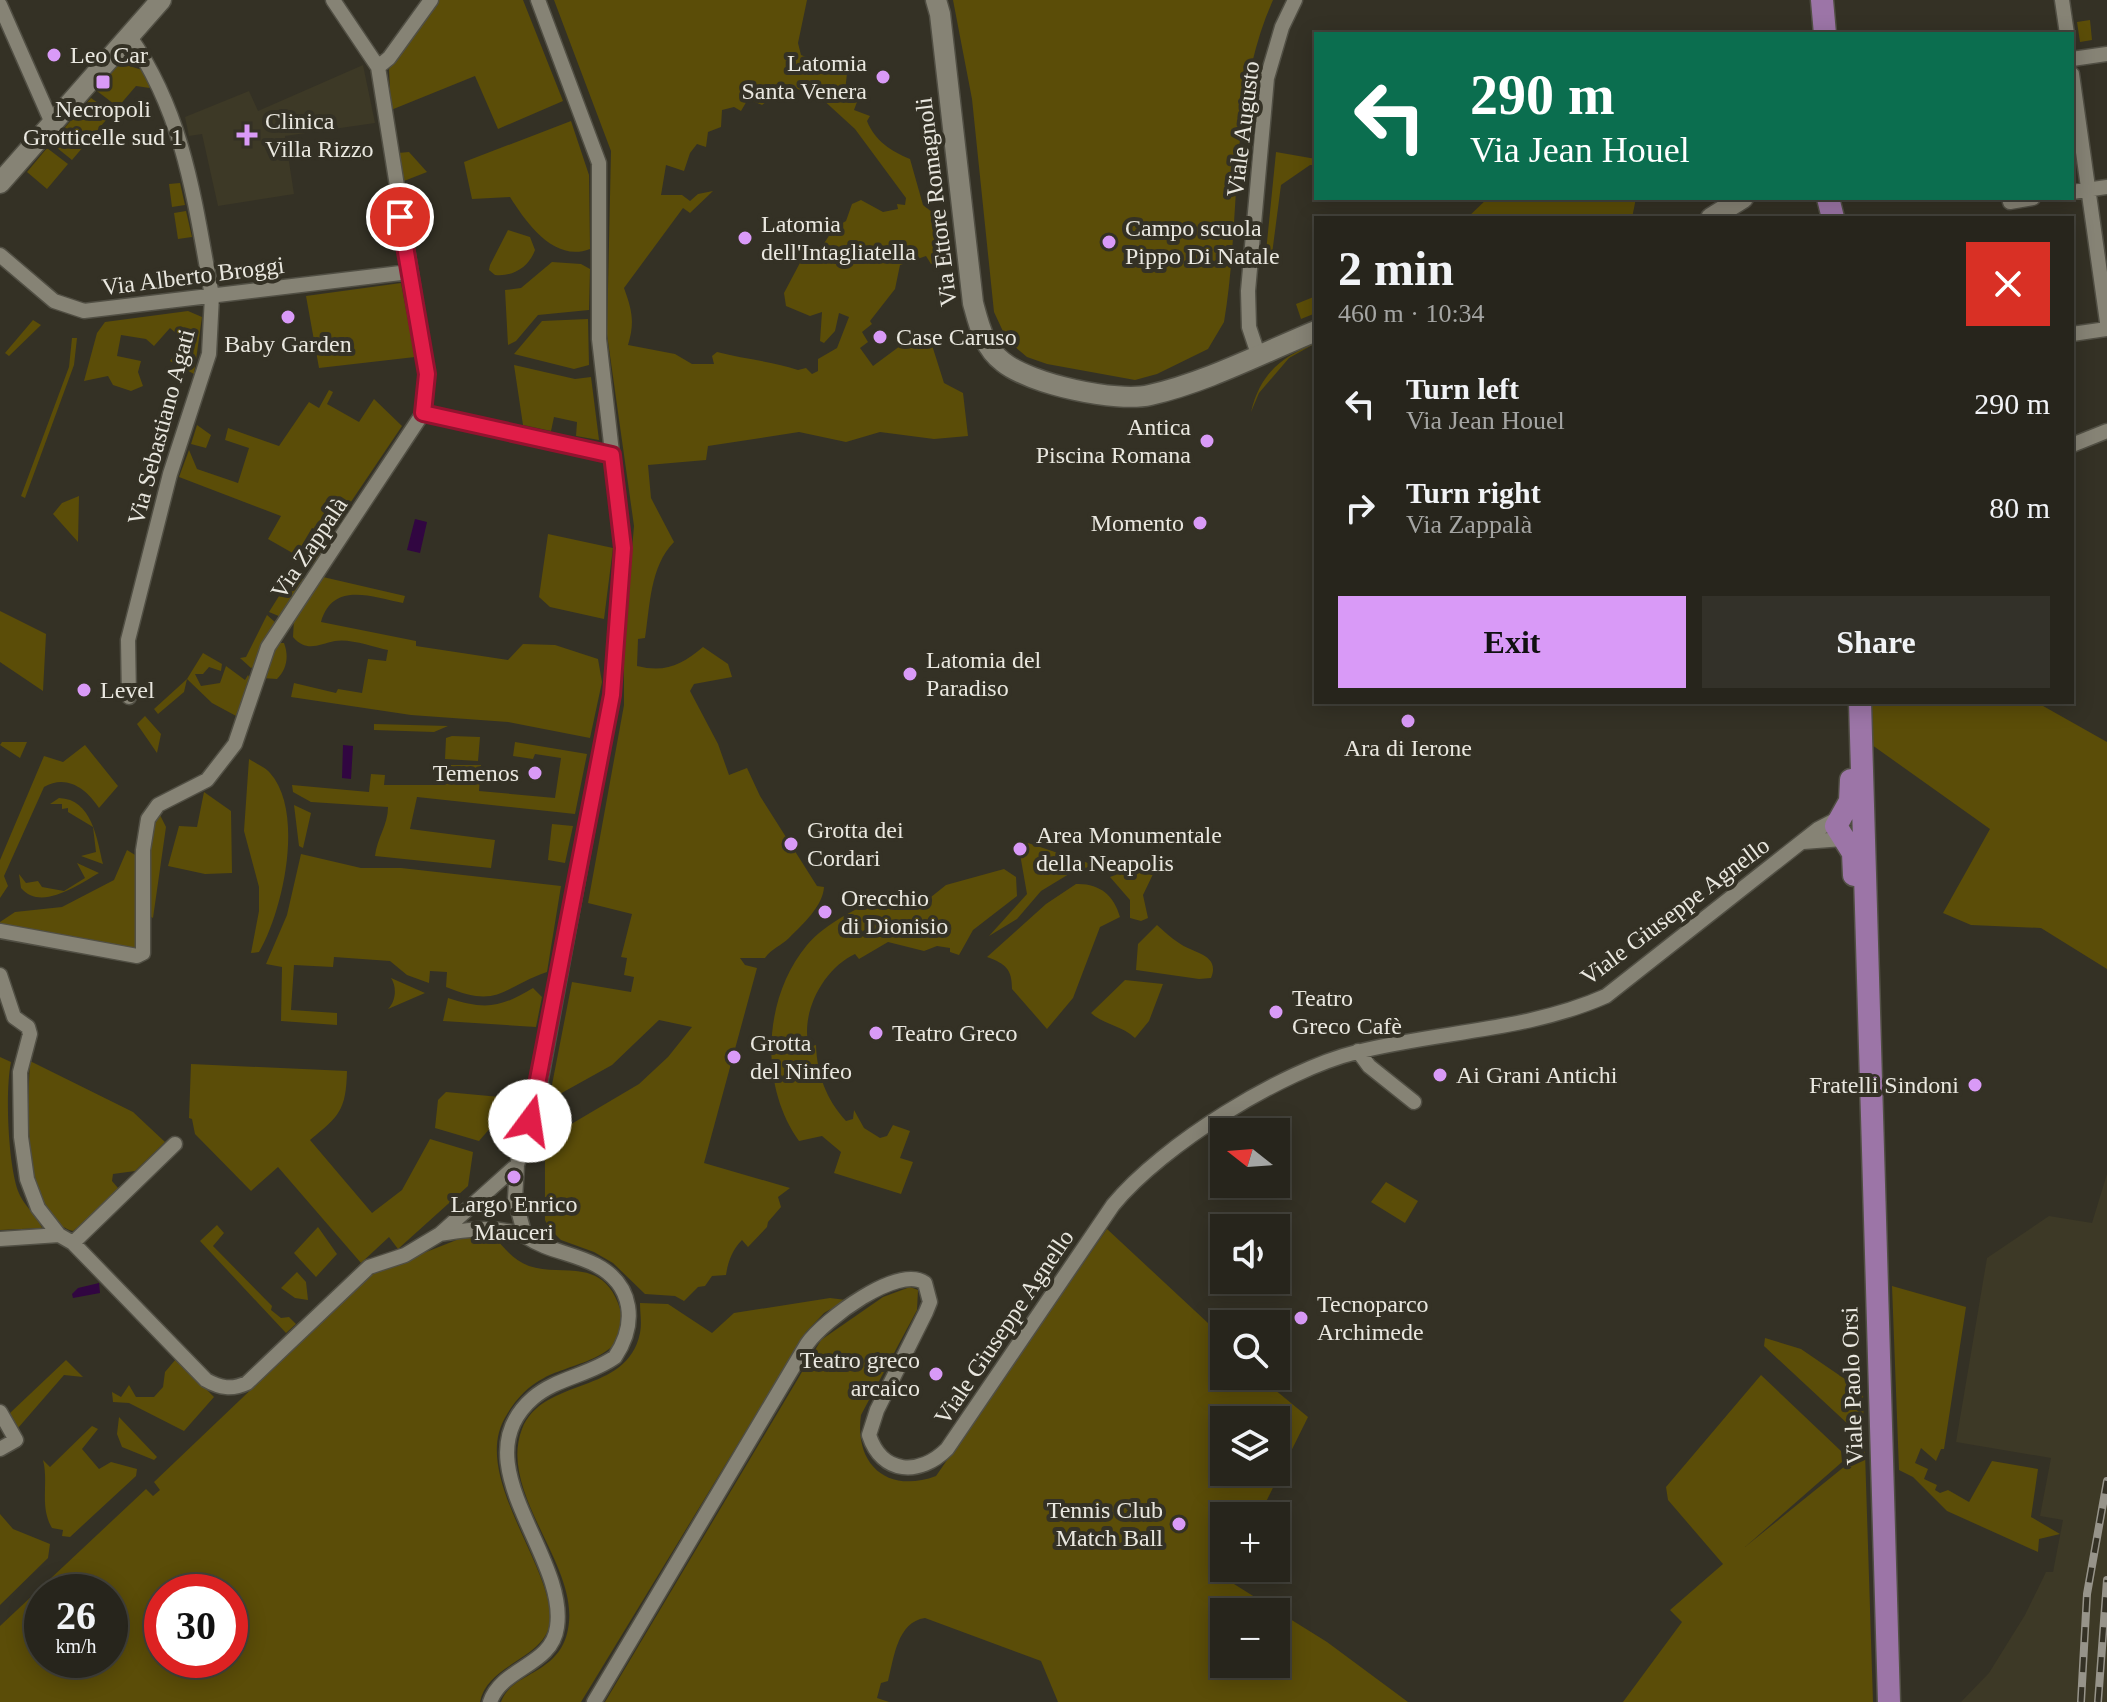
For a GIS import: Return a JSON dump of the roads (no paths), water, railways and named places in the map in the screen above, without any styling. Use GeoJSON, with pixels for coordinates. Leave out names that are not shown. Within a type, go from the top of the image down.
{"type":"FeatureCollection","features":[{"type":"Feature","properties":{"kind":"main road"},"geometry":{"type":"LineString","coordinates":[[0,183],[161,0]]}},
{"type":"Feature","properties":{"kind":"main road","name":"Via Ettore Romagnoli"},"geometry":{"type":"LineString","coordinates":[[936,0],[973,303],[991,350],[1001,362],[1030,376],[1127,398],[1151,395],[1314,332]]}},
{"type":"Feature","properties":{"kind":"main road"},"geometry":{"type":"LineString","coordinates":[[1822,0],[1825,32]]}},
{"type":"Feature","properties":{"kind":"main road"},"geometry":{"type":"LineString","coordinates":[[1835,0],[1837,32]]}},
{"type":"Feature","properties":{"kind":"main road"},"geometry":{"type":"LineString","coordinates":[[1714,216],[1740,200]]}},
{"type":"Feature","properties":{"kind":"main road"},"geometry":{"type":"LineString","coordinates":[[1848,704],[1850,827]]}},
{"type":"Feature","properties":{"kind":"main road"},"geometry":{"type":"LineString","coordinates":[[1850,827],[1860,704]]}},
{"type":"Feature","properties":{"kind":"main road","name":"Viale Paolo Orsi"},"geometry":{"type":"LineString","coordinates":[[1850,827],[1868,1067],[1889,1702]]}},
{"type":"Feature","properties":{"kind":"street","name":"Via Zappalà"},"geometry":{"type":"LineString","coordinates":[[0,931],[137,956],[143,953],[143,850],[148,819],[158,805],[207,780],[235,744],[268,647],[423,413],[427,374],[378,67],[333,0]]}},
{"type":"Feature","properties":{"kind":"street"},"geometry":{"type":"LineString","coordinates":[[378,67],[389,58],[431,0]]}},
{"type":"Feature","properties":{"kind":"street"},"geometry":{"type":"LineString","coordinates":[[525,1236],[515,1199],[517,1165],[537,1100],[612,695],[623,548],[599,339],[599,163],[538,0]]}},
{"type":"Feature","properties":{"kind":"street","name":"Viale Augusto"},"geometry":{"type":"LineString","coordinates":[[1258,354],[1249,314],[1267,78],[1277,42],[1295,0]]}},
{"type":"Feature","properties":{"kind":"street"},"geometry":{"type":"LineString","coordinates":[[2062,0],[2067,32]]}},
{"type":"Feature","properties":{"kind":"street"},"geometry":{"type":"LineString","coordinates":[[0,5],[52,123]]}},
{"type":"Feature","properties":{"kind":"street","name":"Via Sebastiano Agati"},"geometry":{"type":"LineString","coordinates":[[129,697],[128,640],[170,474],[209,354],[212,296],[177,124],[148,64],[130,37]]}},
{"type":"Feature","properties":{"kind":"street"},"geometry":{"type":"LineString","coordinates":[[2074,59],[2107,54]]}},
{"type":"Feature","properties":{"kind":"street"},"geometry":{"type":"LineString","coordinates":[[2074,88],[2107,322]]}},
{"type":"Feature","properties":{"kind":"street"},"geometry":{"type":"LineString","coordinates":[[2074,192],[2107,187]]}},
{"type":"Feature","properties":{"kind":"street"},"geometry":{"type":"LineString","coordinates":[[2010,202],[2022,200]]}},
{"type":"Feature","properties":{"kind":"street","name":"Via Alberto Broggi"},"geometry":{"type":"LineString","coordinates":[[0,255],[54,301],[76,310],[104,311],[409,272]]}},
{"type":"Feature","properties":{"kind":"street"},"geometry":{"type":"LineString","coordinates":[[2074,334],[2107,329]]}},
{"type":"Feature","properties":{"kind":"street"},"geometry":{"type":"LineString","coordinates":[[423,413],[612,455]]}},
{"type":"Feature","properties":{"kind":"street"},"geometry":{"type":"LineString","coordinates":[[2074,444],[2107,431]]}},
{"type":"Feature","properties":{"kind":"street"},"geometry":{"type":"LineString","coordinates":[[1803,842],[1850,827]]}},
{"type":"Feature","properties":{"kind":"street","name":"Viale Giuseppe Agnello"},"geometry":{"type":"LineString","coordinates":[[594,1702],[807,1344],[822,1327],[900,1278],[918,1278],[925,1283],[930,1302],[877,1410],[869,1435],[878,1455],[888,1463],[911,1469],[930,1464],[947,1449],[1113,1205],[1146,1169],[1174,1146],[1301,1072],[1358,1051],[1566,1014],[1606,996],[1803,842],[1850,827]]}},
{"type":"Feature","properties":{"kind":"street"},"geometry":{"type":"LineString","coordinates":[[0,975],[14,1017],[28,1027],[30,1034],[20,1072],[21,1137],[27,1179],[38,1208],[59,1235],[73,1243],[206,1380],[231,1388],[247,1383],[369,1267],[405,1255],[440,1234],[517,1165]]}},
{"type":"Feature","properties":{"kind":"street"},"geometry":{"type":"LineString","coordinates":[[1358,1051],[1369,1066],[1414,1102]]}},
{"type":"Feature","properties":{"kind":"street"},"geometry":{"type":"LineString","coordinates":[[73,1243],[175,1144]]}},
{"type":"Feature","properties":{"kind":"street"},"geometry":{"type":"LineString","coordinates":[[440,1234],[487,1227],[502,1228],[525,1236],[559,1253],[596,1265],[617,1281],[628,1300],[630,1323],[615,1357],[535,1396],[512,1426],[507,1450],[509,1473],[557,1603],[558,1627],[550,1647],[502,1681],[490,1702]]}},
{"type":"Feature","properties":{"kind":"street"},"geometry":{"type":"LineString","coordinates":[[0,1239],[59,1235]]}},
{"type":"Feature","properties":{"kind":"street"},"geometry":{"type":"LineString","coordinates":[[0,1412],[16,1440],[0,1449]]}},
{"type":"Feature","properties":{"kind":"railway"},"geometry":{"type":"LineString","coordinates":[[2081,1702],[2087,1594],[2107,1481]]}},
{"type":"Feature","properties":{"kind":"railway"},"geometry":{"type":"LineString","coordinates":[[2098,1702],[2107,1580]]}},
{"type":"Feature","properties":{"kind":"place","name":"Leo Car"},"geometry":{"type":"Point","coordinates":[54,55]}},
{"type":"Feature","properties":{"kind":"place","name":"Latomia Santa Venera"},"geometry":{"type":"Point","coordinates":[883,77]}},
{"type":"Feature","properties":{"kind":"place","name":"Necropoli Grotticelle sud 1"},"geometry":{"type":"Point","coordinates":[103,82]}},
{"type":"Feature","properties":{"kind":"place","name":"Clinica Villa Rizzo"},"geometry":{"type":"Point","coordinates":[247,135]}},
{"type":"Feature","properties":{"kind":"place","name":"Latomia dell'Intagliatella"},"geometry":{"type":"Point","coordinates":[745,238]}},
{"type":"Feature","properties":{"kind":"place","name":"Campo scuola Pippo Di Natale"},"geometry":{"type":"Point","coordinates":[1109,242]}},
{"type":"Feature","properties":{"kind":"place","name":"Baby Garden"},"geometry":{"type":"Point","coordinates":[288,317]}},
{"type":"Feature","properties":{"kind":"place","name":"Case Caruso"},"geometry":{"type":"Point","coordinates":[880,337]}},
{"type":"Feature","properties":{"kind":"place","name":"Antica Piscina Romana"},"geometry":{"type":"Point","coordinates":[1207,441]}},
{"type":"Feature","properties":{"kind":"place","name":"Momento"},"geometry":{"type":"Point","coordinates":[1200,523]}},
{"type":"Feature","properties":{"kind":"place","name":"Latomia del Paradiso"},"geometry":{"type":"Point","coordinates":[910,674]}},
{"type":"Feature","properties":{"kind":"place","name":"Level"},"geometry":{"type":"Point","coordinates":[84,690]}},
{"type":"Feature","properties":{"kind":"place","name":"Ara di Ierone"},"geometry":{"type":"Point","coordinates":[1408,721]}},
{"type":"Feature","properties":{"kind":"place","name":"Temenos"},"geometry":{"type":"Point","coordinates":[535,773]}},
{"type":"Feature","properties":{"kind":"place","name":"Grotta dei Cordari"},"geometry":{"type":"Point","coordinates":[791,844]}},
{"type":"Feature","properties":{"kind":"place","name":"Area Monumentale della Neapolis"},"geometry":{"type":"Point","coordinates":[1020,849]}},
{"type":"Feature","properties":{"kind":"place","name":"Orecchio di Dionisio"},"geometry":{"type":"Point","coordinates":[825,912]}},
{"type":"Feature","properties":{"kind":"place","name":"Teatro Greco Cafè"},"geometry":{"type":"Point","coordinates":[1276,1012]}},
{"type":"Feature","properties":{"kind":"place","name":"Teatro Greco"},"geometry":{"type":"Point","coordinates":[876,1033]}},
{"type":"Feature","properties":{"kind":"place","name":"Grotta del Ninfeo"},"geometry":{"type":"Point","coordinates":[734,1057]}},
{"type":"Feature","properties":{"kind":"place","name":"Ai Grani Antichi"},"geometry":{"type":"Point","coordinates":[1440,1075]}},
{"type":"Feature","properties":{"kind":"place","name":"Fratelli Sindoni"},"geometry":{"type":"Point","coordinates":[1975,1085]}},
{"type":"Feature","properties":{"kind":"place","name":"Largo Enrico Mauceri"},"geometry":{"type":"Point","coordinates":[514,1177]}},
{"type":"Feature","properties":{"kind":"place","name":"Tecnoparco Archimede"},"geometry":{"type":"Point","coordinates":[1301,1318]}},
{"type":"Feature","properties":{"kind":"place","name":"Teatro greco arcaico"},"geometry":{"type":"Point","coordinates":[936,1374]}},
{"type":"Feature","properties":{"kind":"place","name":"Tennis Club Match Ball"},"geometry":{"type":"Point","coordinates":[1179,1524]}}]}
